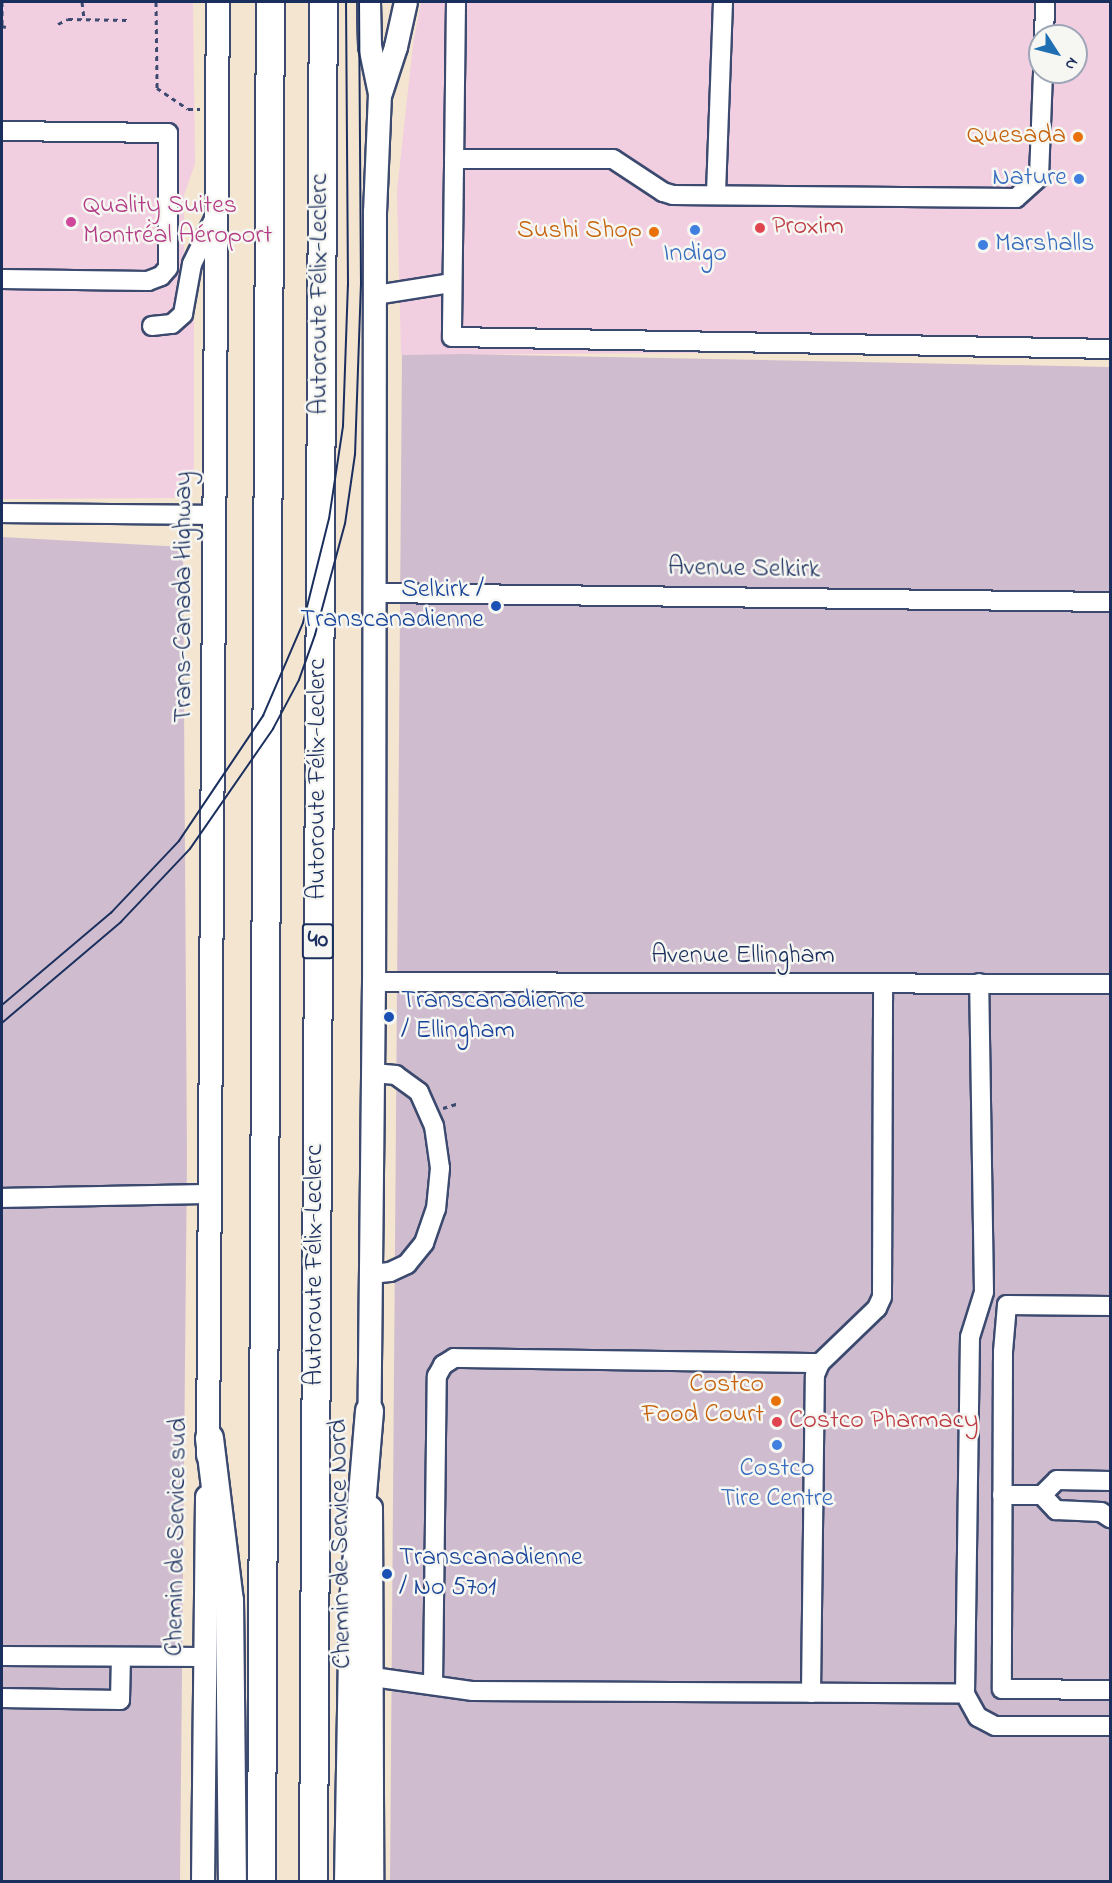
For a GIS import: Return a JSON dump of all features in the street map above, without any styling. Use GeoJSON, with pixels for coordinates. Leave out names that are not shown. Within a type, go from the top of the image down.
{"type":"FeatureCollection","features":[{"type":"Feature","properties":{"kind":"highway","name":"Autoroute Félix-Leclerc"},"geometry":{"type":"LineString","coordinates":[[261,1881],[270,2]]}},
{"type":"Feature","properties":{"kind":"highway","name":"Autoroute Félix-Leclerc"},"geometry":{"type":"LineString","coordinates":[[313,1881],[323,2]]}},
{"type":"Feature","properties":{"kind":"highway"},"geometry":{"type":"LineString","coordinates":[[348,1881],[353,1601],[369,1411]]}},
{"type":"Feature","properties":{"kind":"highway"},"geometry":{"type":"LineString","coordinates":[[209,1438],[229,1600],[232,1881]]}},
{"type":"Feature","properties":{"kind":"main road","name":"Trans-Canada Highway"},"geometry":{"type":"LineString","coordinates":[[210,1194],[217,2]]}},
{"type":"Feature","properties":{"kind":"main road"},"geometry":{"type":"LineString","coordinates":[[369,2],[370,46],[381,94],[375,295],[376,593]]}},
{"type":"Feature","properties":{"kind":"main road"},"geometry":{"type":"LineString","coordinates":[[381,94],[396,47],[406,2]]}},
{"type":"Feature","properties":{"kind":"main road","name":"Chemin de Service Nord"},"geometry":{"type":"LineString","coordinates":[[372,1881],[373,1677],[369,1411],[376,593]]}},
{"type":"Feature","properties":{"kind":"main road","name":"Chemin de Service sud"},"geometry":{"type":"LineString","coordinates":[[203,1881],[210,1194]]}},
{"type":"Feature","properties":{"kind":"street"},"geometry":{"type":"LineString","coordinates":[[456,2],[452,337],[1110,349]]}},
{"type":"Feature","properties":{"kind":"street"},"geometry":{"type":"LineString","coordinates":[[716,193],[723,2]]}},
{"type":"Feature","properties":{"kind":"street"},"geometry":{"type":"LineString","coordinates":[[1044,24],[1045,2]]}},
{"type":"Feature","properties":{"kind":"street"},"geometry":{"type":"LineString","coordinates":[[454,159],[613,159],[663,192],[1016,198],[1039,177],[1043,84]]}},
{"type":"Feature","properties":{"kind":"street"},"geometry":{"type":"LineString","coordinates":[[2,131],[168,133],[168,268]]}},
{"type":"Feature","properties":{"kind":"street"},"geometry":{"type":"LineString","coordinates":[[152,326],[172,324],[183,314],[191,268],[215,217]]}},
{"type":"Feature","properties":{"kind":"street"},"geometry":{"type":"LineString","coordinates":[[2,279],[148,281],[168,268],[191,268]]}},
{"type":"Feature","properties":{"kind":"street"},"geometry":{"type":"LineString","coordinates":[[375,295],[452,283]]}},
{"type":"Feature","properties":{"kind":"street"},"geometry":{"type":"LineString","coordinates":[[2,513],[214,515]]}},
{"type":"Feature","properties":{"kind":"street","name":"Avenue Selkirk"},"geometry":{"type":"LineString","coordinates":[[376,593],[1110,602]]}},
{"type":"Feature","properties":{"kind":"street","name":"Avenue Ellingham"},"geometry":{"type":"LineString","coordinates":[[374,982],[1110,984]]}},
{"type":"Feature","properties":{"kind":"street"},"geometry":{"type":"LineString","coordinates":[[811,1693],[815,1375],[820,1364],[877,1308],[882,1297],[883,983]]}},
{"type":"Feature","properties":{"kind":"street"},"geometry":{"type":"LineString","coordinates":[[979,983],[984,1292],[970,1337],[965,1694],[978,1717],[995,1726],[1110,1726]]}},
{"type":"Feature","properties":{"kind":"street"},"geometry":{"type":"LineString","coordinates":[[371,1274],[390,1272],[407,1264],[424,1244],[436,1209],[440,1168],[433,1120],[419,1092],[403,1078],[373,1073]]}},
{"type":"Feature","properties":{"kind":"street"},"geometry":{"type":"LineString","coordinates":[[2,1198],[210,1194]]}},
{"type":"Feature","properties":{"kind":"street"},"geometry":{"type":"LineString","coordinates":[[1110,1306],[1007,1305],[1002,1495],[1002,1689],[1110,1690]]}},
{"type":"Feature","properties":{"kind":"street"},"geometry":{"type":"LineString","coordinates":[[433,1684],[437,1376],[443,1365],[454,1358],[820,1364]]}},
{"type":"Feature","properties":{"kind":"street"},"geometry":{"type":"LineString","coordinates":[[1002,1495],[1042,1495],[1057,1480],[1110,1481]]}},
{"type":"Feature","properties":{"kind":"street"},"geometry":{"type":"LineString","coordinates":[[1042,1495],[1056,1510],[1101,1512],[1110,1518]]}},
{"type":"Feature","properties":{"kind":"street"},"geometry":{"type":"LineString","coordinates":[[2,1656],[204,1657]]}},
{"type":"Feature","properties":{"kind":"street"},"geometry":{"type":"LineString","coordinates":[[2,1698],[120,1700],[121,1657]]}},
{"type":"Feature","properties":{"kind":"street"},"geometry":{"type":"LineString","coordinates":[[373,1677],[473,1691],[965,1694]]}},
{"type":"Feature","properties":{"kind":"path"},"geometry":{"type":"LineString","coordinates":[[2,2],[2,26],[6,27]]}},
{"type":"Feature","properties":{"kind":"path"},"geometry":{"type":"LineString","coordinates":[[82,2],[84,20]]}},
{"type":"Feature","properties":{"kind":"path"},"geometry":{"type":"LineString","coordinates":[[156,2],[157,88],[167,98],[197,109]]}},
{"type":"Feature","properties":{"kind":"path"},"geometry":{"type":"LineString","coordinates":[[58,24],[84,20],[129,20]]}},
{"type":"Feature","properties":{"kind":"path"},"geometry":{"type":"LineString","coordinates":[[448,1108],[459,1103]]}},
{"type":"Feature","properties":{"kind":"shaded area"},"geometry":{"type":"Polygon","coordinates":[[[2,2],[193,2],[195,164],[184,195],[184,257],[194,311],[194,470],[189,486],[174,498],[2,499],[2,2]]]}},
{"type":"Feature","properties":{"kind":"shaded area"},"geometry":{"type":"Polygon","coordinates":[[[421,2],[1110,2],[1110,350],[401,355],[397,191],[413,44],[421,2]]]}},
{"type":"Feature","properties":{"kind":"shaded area"},"geometry":{"type":"Polygon","coordinates":[[[462,354],[1110,367],[1110,1881],[390,1882],[402,355],[462,354]]]}},
{"type":"Feature","properties":{"kind":"shaded area"},"geometry":{"type":"Polygon","coordinates":[[[2,537],[183,547],[187,1158],[180,1881],[2,1881],[2,537]]]}},
{"type":"Feature","properties":{"kind":"tram line"},"geometry":{"type":"LineString","coordinates":[[2,1005],[111,913],[179,841],[263,716],[303,623],[329,519],[343,426],[348,286],[346,2]]}},
{"type":"Feature","properties":{"kind":"tram line"},"geometry":{"type":"LineString","coordinates":[[2,1023],[121,922],[190,849],[273,729],[299,680],[315,635],[345,524],[355,455],[361,285],[359,2]]}},
{"type":"Feature","properties":{"kind":"place","name":"Quesada"},"geometry":{"type":"Point","coordinates":[1078,137]}},
{"type":"Feature","properties":{"kind":"place","name":"Nature"},"geometry":{"type":"Point","coordinates":[1079,179]}},
{"type":"Feature","properties":{"kind":"place","name":"Quality Suites Montréal Aéroport"},"geometry":{"type":"Point","coordinates":[71,222]}},
{"type":"Feature","properties":{"kind":"place","name":"Proxim"},"geometry":{"type":"Point","coordinates":[760,228]}},
{"type":"Feature","properties":{"kind":"place","name":"Indigo"},"geometry":{"type":"Point","coordinates":[695,230]}},
{"type":"Feature","properties":{"kind":"place","name":"Sushi Shop"},"geometry":{"type":"Point","coordinates":[654,232]}},
{"type":"Feature","properties":{"kind":"place","name":"Marshalls"},"geometry":{"type":"Point","coordinates":[983,245]}},
{"type":"Feature","properties":{"kind":"place","name":"Selkirk / Transcanadienne"},"geometry":{"type":"Point","coordinates":[496,606]}},
{"type":"Feature","properties":{"kind":"place","name":"Transcanadienne / Ellingham"},"geometry":{"type":"Point","coordinates":[389,1017]}},
{"type":"Feature","properties":{"kind":"place","name":"Costco Food Court"},"geometry":{"type":"Point","coordinates":[776,1401]}},
{"type":"Feature","properties":{"kind":"place","name":"Costco Pharmacy"},"geometry":{"type":"Point","coordinates":[777,1422]}},
{"type":"Feature","properties":{"kind":"place","name":"Costco Tire Centre"},"geometry":{"type":"Point","coordinates":[777,1445]}},
{"type":"Feature","properties":{"kind":"place","name":"Transcanadienne / No 5701"},"geometry":{"type":"Point","coordinates":[387,1574]}}]}
